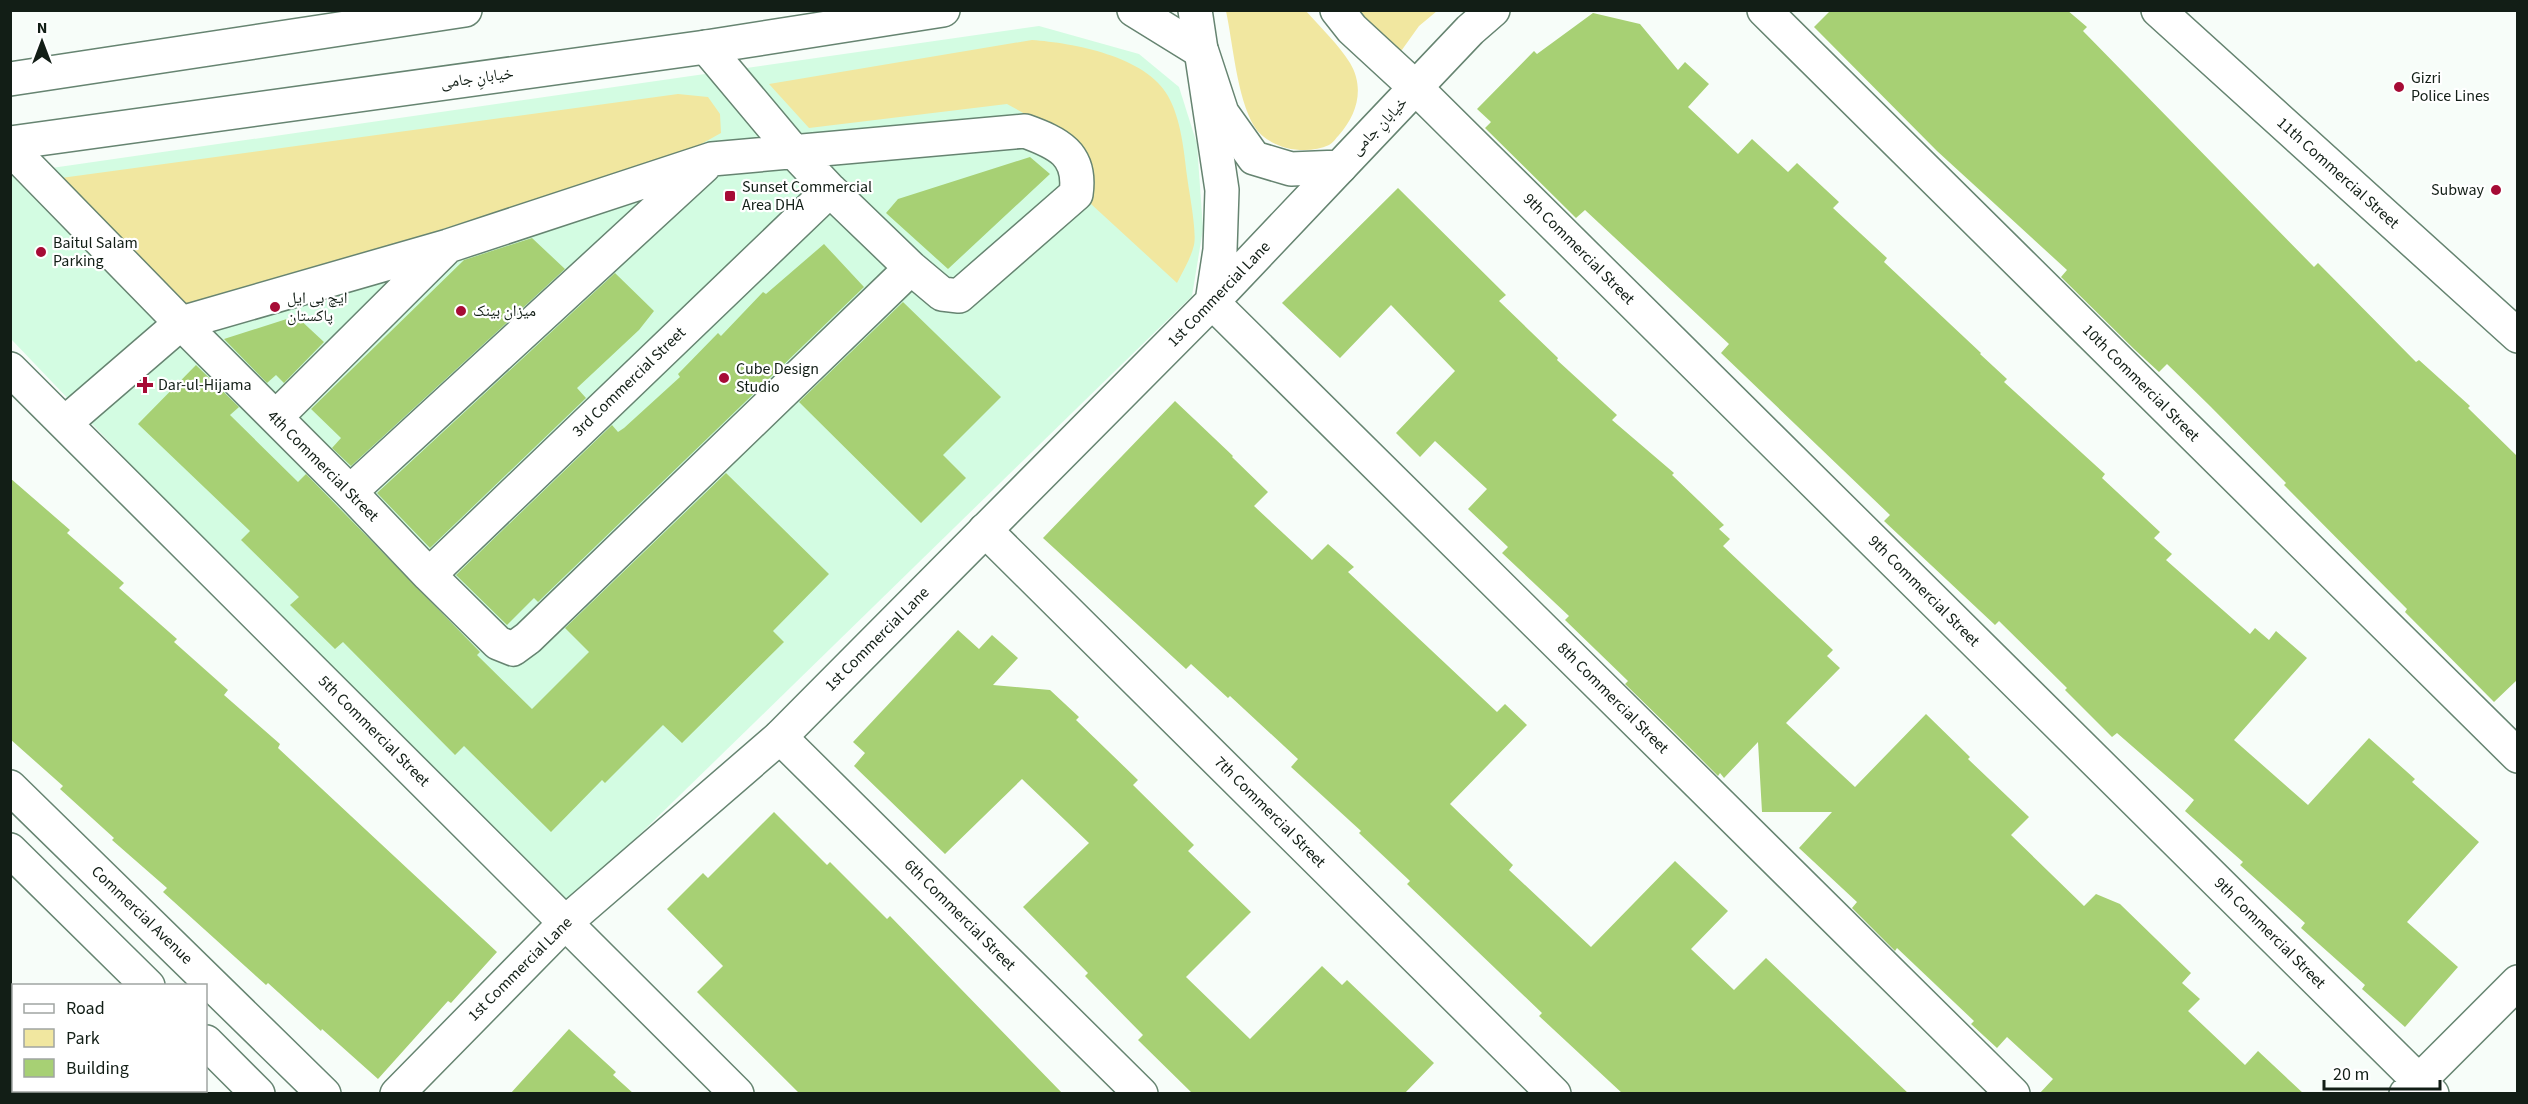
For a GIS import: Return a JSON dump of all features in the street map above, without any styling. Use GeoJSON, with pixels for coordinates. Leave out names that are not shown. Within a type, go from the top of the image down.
{"type":"FeatureCollection","features":[{"type":"Feature","properties":{"kind":"street"},"geometry":{"type":"LineString","coordinates":[[10,80],[465,10]]}},
{"type":"Feature","properties":{"kind":"street","name":"خیابانِ جامی"},"geometry":{"type":"LineString","coordinates":[[10,143],[706,47],[943,10]]}},
{"type":"Feature","properties":{"kind":"street"},"geometry":{"type":"LineString","coordinates":[[1134,10],[1202,52]]}},
{"type":"Feature","properties":{"kind":"street"},"geometry":{"type":"LineString","coordinates":[[1195,10],[1222,190],[1220,250],[1212,302]]}},
{"type":"Feature","properties":{"kind":"street","name":"9th Commercial Street"},"geometry":{"type":"LineString","coordinates":[[1337,10],[1352,29],[1416,88],[2419,1089]]}},
{"type":"Feature","properties":{"kind":"street","name":"خیابانِ جامی"},"geometry":{"type":"LineString","coordinates":[[1202,52],[1222,113],[1254,158],[1291,169],[1340,167],[1470,30],[1493,10]]}},
{"type":"Feature","properties":{"kind":"street","name":"10th Commercial Street"},"geometry":{"type":"LineString","coordinates":[[1764,10],[2517,756]]}},
{"type":"Feature","properties":{"kind":"street","name":"11th Commercial Street"},"geometry":{"type":"LineString","coordinates":[[2158,10],[2514,329]]}},
{"type":"Feature","properties":{"kind":"street"},"geometry":{"type":"LineString","coordinates":[[65,423],[181,323],[448,246],[712,159],[795,153],[1025,131],[1050,140],[1065,151],[1075,164],[1078,179],[1076,194],[959,296],[942,294],[911,268],[830,190],[795,153],[706,47]]}},
{"type":"Feature","properties":{"kind":"street","name":"4th Commercial Street"},"geometry":{"type":"LineString","coordinates":[[10,148],[429,575],[498,643],[513,649],[528,638],[911,268]]}},
{"type":"Feature","properties":{"kind":"street"},"geometry":{"type":"LineString","coordinates":[[350,492],[712,159]]}},
{"type":"Feature","properties":{"kind":"street","name":"1st Commercial Lane"},"geometry":{"type":"LineString","coordinates":[[397,1094],[566,922],[780,737],[1212,302],[1340,167]]}},
{"type":"Feature","properties":{"kind":"street","name":"3rd Commercial Street"},"geometry":{"type":"LineString","coordinates":[[429,575],[830,190]]}},
{"type":"Feature","properties":{"kind":"street"},"geometry":{"type":"LineString","coordinates":[[276,417],[448,246]]}},
{"type":"Feature","properties":{"kind":"street","name":"8th Commercial Street"},"geometry":{"type":"LineString","coordinates":[[1212,302],[2013,1094]]}},
{"type":"Feature","properties":{"kind":"street","name":"5th Commercial Street"},"geometry":{"type":"LineString","coordinates":[[10,369],[737,1094]]}},
{"type":"Feature","properties":{"kind":"street","name":"7th Commercial Street"},"geometry":{"type":"LineString","coordinates":[[985,530],[1554,1094]]}},
{"type":"Feature","properties":{"kind":"street","name":"6th Commercial Street"},"geometry":{"type":"LineString","coordinates":[[780,737],[1141,1094]]}},
{"type":"Feature","properties":{"kind":"street","name":"Commercial Avenue"},"geometry":{"type":"LineString","coordinates":[[10,787],[324,1094]]}},
{"type":"Feature","properties":{"kind":"street"},"geometry":{"type":"LineString","coordinates":[[10,850],[146,984]]}},
{"type":"Feature","properties":{"kind":"street"},"geometry":{"type":"LineString","coordinates":[[2419,1089],[2517,982]]}},
{"type":"Feature","properties":{"kind":"street"},"geometry":{"type":"LineString","coordinates":[[207,1043],[258,1094]]}},
{"type":"Feature","properties":{"kind":"shaded area"},"geometry":{"type":"Polygon","coordinates":[[[1039,26],[1139,54],[1179,87],[1197,144],[1203,229],[1192,296],[559,913],[11,339],[10,174],[1039,26]]]}},
{"type":"Feature","properties":{"kind":"green space"},"geometry":{"type":"Polygon","coordinates":[[[1226,11],[1306,11],[1340,50],[1355,72],[1357,101],[1345,127],[1330,144],[1310,150],[1299,150],[1278,145],[1260,134],[1243,101],[1226,11]]]}},
{"type":"Feature","properties":{"kind":"green space"},"geometry":{"type":"Polygon","coordinates":[[[1359,11],[1437,11],[1419,26],[1394,61],[1359,11]]]}},
{"type":"Feature","properties":{"kind":"green space"},"geometry":{"type":"Polygon","coordinates":[[[1032,40],[1087,48],[1126,61],[1158,82],[1168,96],[1181,135],[1195,239],[1193,250],[1177,283],[1091,204],[1091,180],[1047,126],[1007,104],[809,128],[769,84],[1032,40]]]}},
{"type":"Feature","properties":{"kind":"green space"},"geometry":{"type":"Polygon","coordinates":[[[678,94],[708,97],[720,114],[721,133],[694,148],[192,310],[61,178],[678,94]]]}},
{"type":"Feature","properties":{"kind":"building"},"geometry":{"type":"Polygon","coordinates":[[[1831,10],[2067,10],[2087,27],[2083,31],[2314,267],[2318,263],[2416,362],[2419,360],[2470,406],[2468,408],[2517,456],[2517,680],[2494,702],[2405,612],[2407,609],[2284,485],[2286,483],[2210,406],[2167,364],[2159,372],[2134,349],[2061,277],[2067,270],[1937,151],[1814,27],[1831,10]]]}},
{"type":"Feature","properties":{"kind":"building"},"geometry":{"type":"Polygon","coordinates":[[[1593,13],[1640,24],[1678,70],[1685,62],[1709,84],[1688,107],[1738,154],[1752,139],[1788,172],[1797,163],[1839,202],[1833,208],[1887,258],[1884,262],[1981,353],[2007,379],[2004,382],[2105,474],[2102,478],[2160,532],[2154,538],[2172,554],[2166,560],[2250,634],[2255,628],[2269,640],[2276,631],[2307,658],[2234,740],[2308,805],[2369,738],[2415,779],[2412,782],[2479,842],[2407,922],[2458,967],[2405,1027],[2362,989],[2365,985],[2301,928],[2305,923],[2240,865],[2243,862],[2185,811],[2194,800],[2117,733],[2112,737],[2065,690],[2067,688],[1999,621],[1995,625],[1884,521],[1890,515],[1721,353],[1729,344],[1585,210],[1576,218],[1485,128],[1491,122],[1477,109],[1534,51],[1537,54],[1593,13]]]}},
{"type":"Feature","properties":{"kind":"building"},"geometry":{"type":"Polygon","coordinates":[[[1030,157],[1050,174],[948,269],[886,213],[898,199],[1030,157]]]}},
{"type":"Feature","properties":{"kind":"building"},"geometry":{"type":"Polygon","coordinates":[[[1398,188],[1506,295],[1499,301],[1558,358],[1557,360],[1617,415],[1612,420],[1674,473],[1672,475],[1724,525],[1719,529],[1730,539],[1723,546],[1833,650],[1827,656],[1840,668],[1786,723],[1855,787],[1926,714],[1970,757],[1968,759],[2029,817],[2011,835],[2084,906],[2096,894],[2120,904],[2191,973],[2182,983],[2200,999],[2188,1011],[2245,1065],[2258,1051],[2304,1094],[2039,1094],[2053,1079],[2007,1037],[1997,1048],[1971,1024],[1974,1021],[1897,948],[1895,951],[1852,908],[1857,902],[1799,848],[1832,812],[1762,812],[1758,742],[1724,778],[1720,773],[1718,776],[1625,684],[1628,681],[1565,620],[1569,616],[1502,553],[1508,547],[1468,509],[1487,489],[1435,441],[1420,457],[1396,433],[1455,371],[1391,305],[1340,358],[1282,303],[1398,188]]]}},
{"type":"Feature","properties":{"kind":"building"},"geometry":{"type":"Polygon","coordinates":[[[532,238],[565,269],[351,466],[332,448],[341,438],[311,409],[464,260],[532,238]]]}},
{"type":"Feature","properties":{"kind":"building"},"geometry":{"type":"Polygon","coordinates":[[[824,244],[864,287],[538,602],[534,598],[507,625],[456,575],[612,425],[618,432],[624,428],[680,377],[678,374],[718,333],[721,336],[763,292],[766,294],[824,244]]]}},
{"type":"Feature","properties":{"kind":"building"},"geometry":{"type":"Polygon","coordinates":[[[615,273],[654,311],[639,330],[577,388],[586,398],[430,548],[377,493],[615,273]]]}},
{"type":"Feature","properties":{"kind":"building"},"geometry":{"type":"Polygon","coordinates":[[[903,302],[1001,397],[943,455],[966,478],[921,523],[799,402],[903,302]]]}},
{"type":"Feature","properties":{"kind":"building"},"geometry":{"type":"Polygon","coordinates":[[[296,316],[324,342],[284,383],[276,375],[267,383],[224,339],[296,316]]]}},
{"type":"Feature","properties":{"kind":"building"},"geometry":{"type":"Polygon","coordinates":[[[196,365],[239,407],[230,415],[298,482],[306,474],[480,652],[477,655],[532,709],[589,652],[565,628],[726,473],[829,574],[773,631],[784,642],[682,743],[663,725],[605,783],[602,780],[551,832],[464,746],[455,755],[343,642],[335,649],[290,605],[299,597],[241,540],[250,531],[138,424],[196,365]]]}},
{"type":"Feature","properties":{"kind":"building"},"geometry":{"type":"Polygon","coordinates":[[[1175,401],[1268,492],[1254,506],[1312,560],[1328,544],[1354,567],[1348,572],[1497,712],[1505,704],[1527,725],[1450,804],[1513,865],[1509,870],[1591,947],[1675,861],[1728,911],[1691,949],[1734,990],[1766,958],[1909,1094],[1623,1094],[1539,1016],[1542,1013],[1407,884],[1410,881],[1359,833],[1361,831],[1291,767],[1298,759],[1230,696],[1228,698],[1191,664],[1186,669],[1043,538],[1175,401]]]}},
{"type":"Feature","properties":{"kind":"building"},"geometry":{"type":"Polygon","coordinates":[[[10,478],[70,530],[67,533],[124,583],[119,588],[177,639],[174,642],[228,690],[224,695],[280,744],[278,748],[497,952],[451,1003],[448,1001],[378,1079],[268,983],[266,985],[163,892],[167,888],[112,840],[114,838],[60,789],[63,786],[10,739],[10,478]]]}},
{"type":"Feature","properties":{"kind":"building"},"geometry":{"type":"Polygon","coordinates":[[[958,630],[979,649],[992,635],[1018,658],[993,685],[1050,690],[1079,717],[1076,720],[1138,780],[1133,785],[1194,845],[1188,851],[1251,912],[1186,977],[1250,1039],[1322,966],[1342,985],[1347,980],[1434,1063],[1404,1094],[1193,1094],[1138,1040],[1143,1035],[1085,976],[1088,973],[1023,907],[1089,843],[1022,779],[945,854],[854,766],[865,753],[853,742],[958,630]]]}},
{"type":"Feature","properties":{"kind":"building"},"geometry":{"type":"Polygon","coordinates":[[[774,812],[827,865],[830,862],[887,919],[890,916],[1063,1094],[800,1094],[697,992],[723,966],[667,909],[703,873],[708,878],[774,812]]]}},
{"type":"Feature","properties":{"kind":"building"},"geometry":{"type":"Polygon","coordinates":[[[569,1029],[616,1072],[613,1075],[634,1094],[510,1094],[569,1029]]]}},
{"type":"Feature","properties":{"kind":"place","name":"Gizri Police Lines"},"geometry":{"type":"Point","coordinates":[2399,87]}},
{"type":"Feature","properties":{"kind":"place","name":"Subway"},"geometry":{"type":"Point","coordinates":[2496,190]}},
{"type":"Feature","properties":{"kind":"place","name":"Sunset Commercial Area DHA"},"geometry":{"type":"Point","coordinates":[730,196]}},
{"type":"Feature","properties":{"kind":"place","name":"Baitul Salam Parking"},"geometry":{"type":"Point","coordinates":[41,252]}},
{"type":"Feature","properties":{"kind":"place","name":"ایچ بی ایل پاکستان"},"geometry":{"type":"Point","coordinates":[275,307]}},
{"type":"Feature","properties":{"kind":"place","name":"میزان بینک"},"geometry":{"type":"Point","coordinates":[461,311]}},
{"type":"Feature","properties":{"kind":"place","name":"Cube Design Studio"},"geometry":{"type":"Point","coordinates":[724,378]}},
{"type":"Feature","properties":{"kind":"place","name":"Dar-ul-Hijama"},"geometry":{"type":"Point","coordinates":[145,385]}}]}
